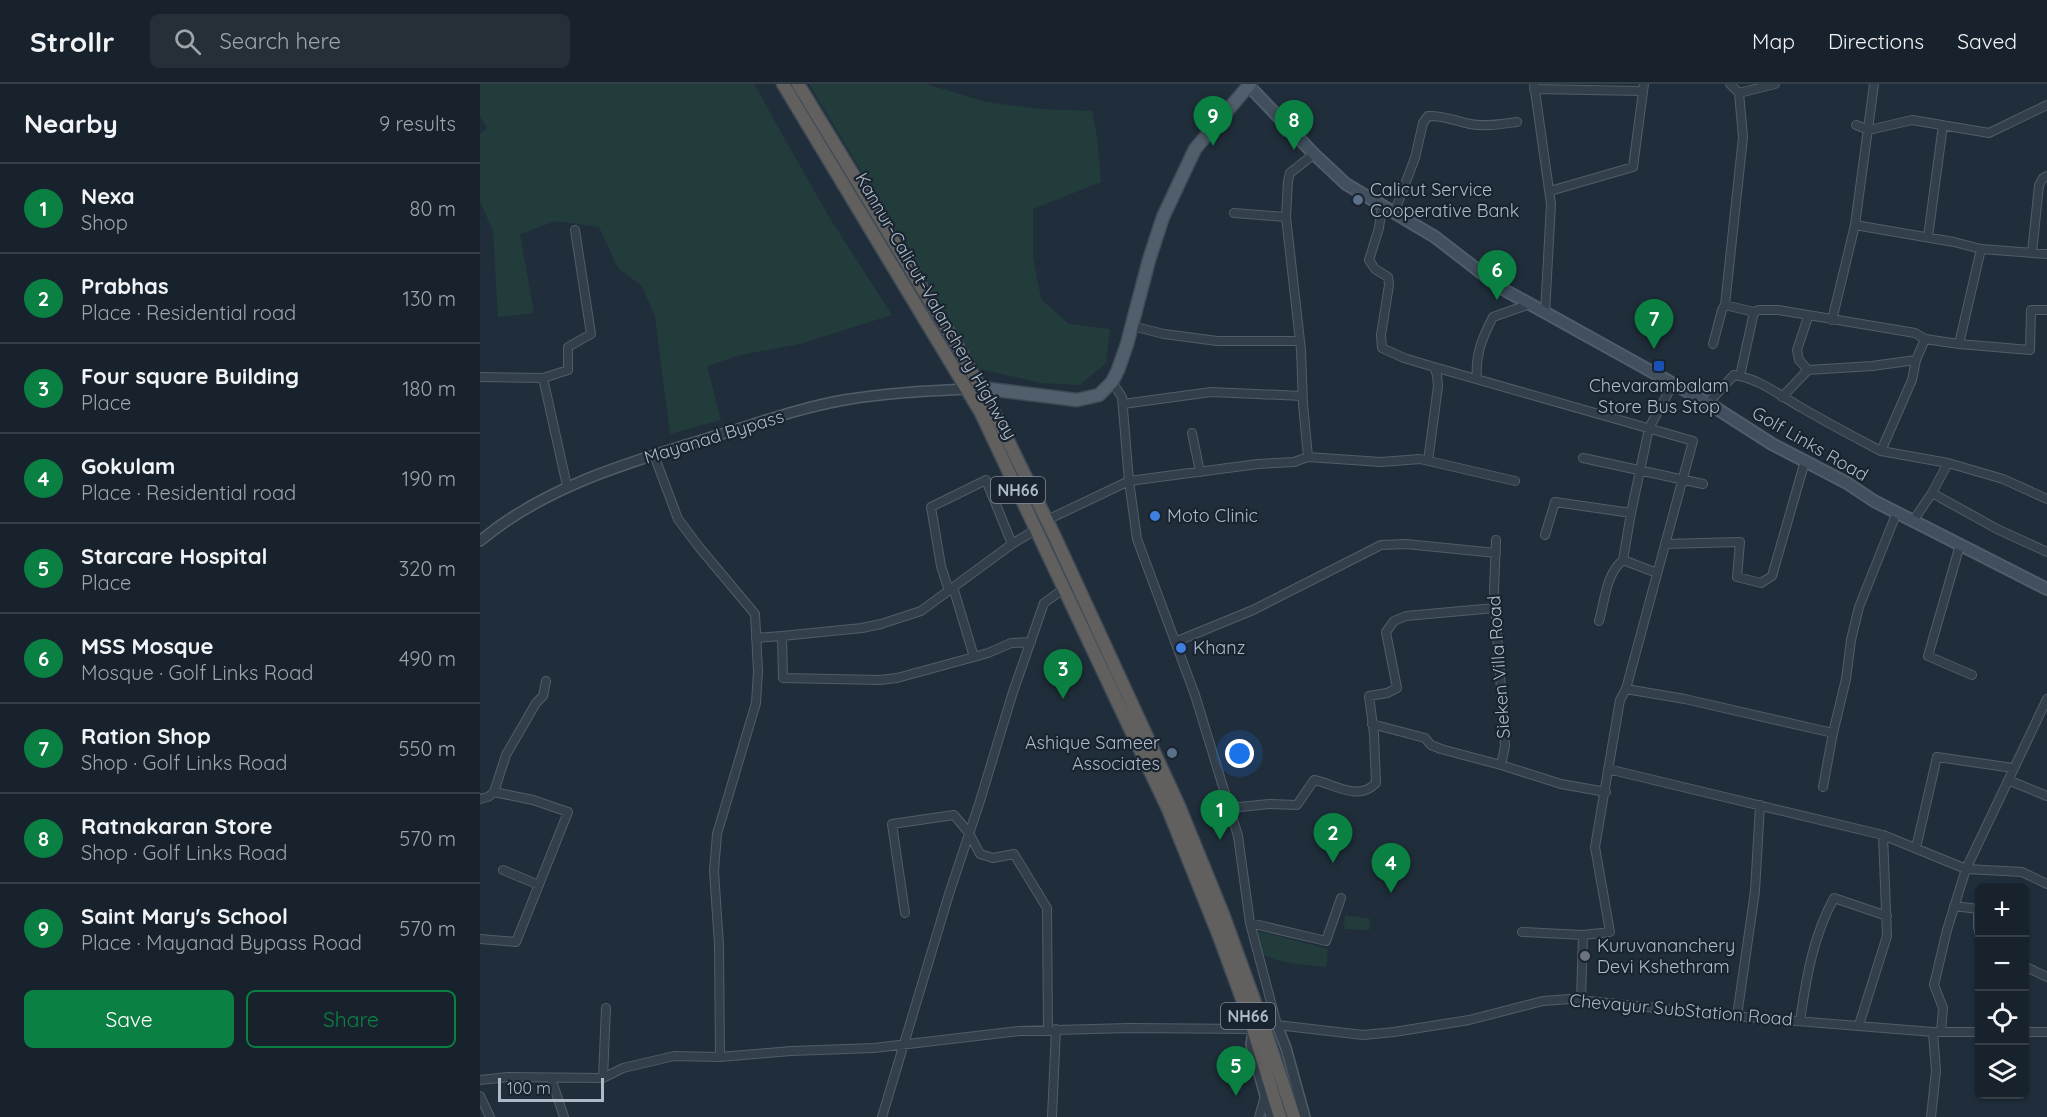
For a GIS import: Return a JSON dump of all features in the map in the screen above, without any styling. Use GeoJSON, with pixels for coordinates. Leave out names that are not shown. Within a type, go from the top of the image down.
{"type":"FeatureCollection","features":[{"type":"Feature","properties":{"kind":"highway","name":"Kannur-Calicut-Valanchery Highway"},"geometry":{"type":"LineString","coordinates":[[783,84],[981,413],[1037,529],[1168,809],[1212,917],[1253,1029],[1280,1117]]}},
{"type":"Feature","properties":{"kind":"highway","name":"Kannur-Calicut-Valanchery Highway"},"geometry":{"type":"LineString","coordinates":[[798,84],[939,314],[981,388],[1047,520],[1183,816],[1246,977],[1294,1117]]}},
{"type":"Feature","properties":{"kind":"main road"},"geometry":{"type":"LineString","coordinates":[[981,388],[1077,400],[1099,395],[1112,382],[1132,327],[1149,260],[1163,217],[1195,149],[1249,85]]}},
{"type":"Feature","properties":{"kind":"main road","name":"Golf Links Road"},"geometry":{"type":"LineString","coordinates":[[1249,85],[1314,154],[1346,184],[1435,237],[1501,288],[1708,403],[1772,444],[1847,483],[1874,501],[2047,589]]}},
{"type":"Feature","properties":{"kind":"street"},"geometry":{"type":"LineString","coordinates":[[1713,344],[1725,305],[1743,137],[1739,93],[1730,84]]}},
{"type":"Feature","properties":{"kind":"street"},"geometry":{"type":"LineString","coordinates":[[1739,93],[1775,84]]}},
{"type":"Feature","properties":{"kind":"street"},"geometry":{"type":"LineString","coordinates":[[1832,320],[1855,225],[1874,84]]}},
{"type":"Feature","properties":{"kind":"street"},"geometry":{"type":"LineString","coordinates":[[1545,312],[1551,204],[1534,86],[1643,88],[1633,167],[1550,191]]}},
{"type":"Feature","properties":{"kind":"street"},"geometry":{"type":"LineString","coordinates":[[1856,125],[1869,130],[1912,120],[1989,133],[2047,105]]}},
{"type":"Feature","properties":{"kind":"street"},"geometry":{"type":"LineString","coordinates":[[1394,213],[1415,158],[1423,123],[1428,116],[1452,118],[1469,124],[1486,126],[1517,122]]}},
{"type":"Feature","properties":{"kind":"street"},"geometry":{"type":"LineString","coordinates":[[1928,237],[1943,125]]}},
{"type":"Feature","properties":{"kind":"street"},"geometry":{"type":"LineString","coordinates":[[1308,457],[1302,396],[1301,350],[1286,216],[1290,173],[1314,154]]}},
{"type":"Feature","properties":{"kind":"street"},"geometry":{"type":"LineString","coordinates":[[2032,253],[2039,184],[2047,176]]}},
{"type":"Feature","properties":{"kind":"street"},"geometry":{"type":"LineString","coordinates":[[1382,206],[1369,260],[1375,269],[1388,277],[1389,285],[1381,335],[1382,348],[1404,358],[1434,367],[1693,441],[1626,689],[1620,700],[1608,769],[1606,792],[1595,847],[1610,932],[1583,935],[1522,932]]}},
{"type":"Feature","properties":{"kind":"street"},"geometry":{"type":"LineString","coordinates":[[1234,213],[1286,216]]}},
{"type":"Feature","properties":{"kind":"street"},"geometry":{"type":"LineString","coordinates":[[1855,225],[1928,237],[1981,249],[2047,254]]}},
{"type":"Feature","properties":{"kind":"street"},"geometry":{"type":"LineString","coordinates":[[480,377],[543,378],[568,370],[568,347],[591,334],[575,230]]}},
{"type":"Feature","properties":{"kind":"street"},"geometry":{"type":"LineString","coordinates":[[1959,344],[1981,249]]}},
{"type":"Feature","properties":{"kind":"street"},"geometry":{"type":"LineString","coordinates":[[1477,379],[1476,364],[1481,340],[1493,317],[1530,304]]}},
{"type":"Feature","properties":{"kind":"street"},"geometry":{"type":"LineString","coordinates":[[1725,305],[1754,312],[1778,310],[1808,317],[1915,333],[1925,339],[2030,350],[2031,310],[2047,310]]}},
{"type":"Feature","properties":{"kind":"street"},"geometry":{"type":"LineString","coordinates":[[1740,376],[1754,312]]}},
{"type":"Feature","properties":{"kind":"street"},"geometry":{"type":"LineString","coordinates":[[1808,317],[1797,350],[1799,360],[1808,370]]}},
{"type":"Feature","properties":{"kind":"street"},"geometry":{"type":"LineString","coordinates":[[1132,327],[1217,341],[1299,341]]}},
{"type":"Feature","properties":{"kind":"street"},"geometry":{"type":"LineString","coordinates":[[1881,451],[1912,380],[1916,360],[1925,339]]}},
{"type":"Feature","properties":{"kind":"street"},"geometry":{"type":"LineString","coordinates":[[1782,397],[1808,370],[1872,366],[1916,360]]}},
{"type":"Feature","properties":{"kind":"street"},"geometry":{"type":"LineString","coordinates":[[1428,461],[1438,386],[1434,367]]}},
{"type":"Feature","properties":{"kind":"street"},"geometry":{"type":"LineString","coordinates":[[1708,403],[1734,375],[1740,376],[1881,451],[1948,463],[2003,479],[2047,499]]}},
{"type":"Feature","properties":{"kind":"street"},"geometry":{"type":"LineString","coordinates":[[543,378],[567,486]]}},
{"type":"Feature","properties":{"kind":"street"},"geometry":{"type":"LineString","coordinates":[[1112,382],[1122,397],[1129,481],[1137,539],[1195,695],[1238,836],[1250,923],[1277,1025],[1286,1048],[1305,1117]]}},
{"type":"Feature","properties":{"kind":"street"},"geometry":{"type":"LineString","coordinates":[[1599,621],[1610,576],[1623,560],[1630,513],[1649,428],[1673,384]]}},
{"type":"Feature","properties":{"kind":"street","name":"Mayanad Bypass"},"geometry":{"type":"LineString","coordinates":[[480,541],[493,530],[567,486],[654,456],[841,400],[893,393],[966,388]]}},
{"type":"Feature","properties":{"kind":"street"},"geometry":{"type":"LineString","coordinates":[[1123,404],[1211,392],[1302,396]]}},
{"type":"Feature","properties":{"kind":"street"},"geometry":{"type":"LineString","coordinates":[[1192,433],[1200,472]]}},
{"type":"Feature","properties":{"kind":"street"},"geometry":{"type":"LineString","coordinates":[[654,456],[678,519],[755,614],[758,671],[756,703],[717,834],[714,871],[720,968],[720,1057]]}},
{"type":"Feature","properties":{"kind":"street"},"geometry":{"type":"LineString","coordinates":[[1047,520],[1129,481],[1258,464],[1294,462],[1308,457],[1381,462],[1420,459],[1515,481]]}},
{"type":"Feature","properties":{"kind":"street"},"geometry":{"type":"LineString","coordinates":[[1583,458],[1703,484]]}},
{"type":"Feature","properties":{"kind":"street"},"geometry":{"type":"LineString","coordinates":[[1665,544],[1740,542],[1737,577],[1761,583],[1772,576],[1805,461]]}},
{"type":"Feature","properties":{"kind":"street"},"geometry":{"type":"LineString","coordinates":[[1913,521],[1932,494],[1948,463]]}},
{"type":"Feature","properties":{"kind":"street"},"geometry":{"type":"LineString","coordinates":[[974,657],[941,566],[931,507],[986,480],[1012,544]]}},
{"type":"Feature","properties":{"kind":"street"},"geometry":{"type":"LineString","coordinates":[[1932,494],[1997,529],[2047,552]]}},
{"type":"Feature","properties":{"kind":"street"},"geometry":{"type":"LineString","coordinates":[[1545,535],[1555,502],[1630,513]]}},
{"type":"Feature","properties":{"kind":"street"},"geometry":{"type":"LineString","coordinates":[[1823,787],[1859,607],[1897,512]]}},
{"type":"Feature","properties":{"kind":"street"},"geometry":{"type":"LineString","coordinates":[[756,638],[854,629],[881,624],[921,611],[1012,544],[1037,529]]}},
{"type":"Feature","properties":{"kind":"street","name":"Sieken Villa Road"},"geometry":{"type":"LineString","coordinates":[[1372,724],[1425,738],[1431,746],[1501,765],[1505,746],[1493,586],[1496,540]]}},
{"type":"Feature","properties":{"kind":"street"},"geometry":{"type":"LineString","coordinates":[[1175,642],[1253,610],[1381,545],[1406,544],[1496,553]]}},
{"type":"Feature","properties":{"kind":"street"},"geometry":{"type":"LineString","coordinates":[[1960,545],[1928,656],[1972,675]]}},
{"type":"Feature","properties":{"kind":"street"},"geometry":{"type":"LineString","coordinates":[[1623,560],[1658,573]]}},
{"type":"Feature","properties":{"kind":"street"},"geometry":{"type":"LineString","coordinates":[[882,1117],[1011,695],[1044,603],[1065,588]]}},
{"type":"Feature","properties":{"kind":"street"},"geometry":{"type":"LineString","coordinates":[[1229,808],[1269,804],[1297,806],[1314,780],[1354,793],[1365,792],[1372,788],[1376,783],[1369,696],[1387,693],[1397,688],[1386,632],[1394,621],[1406,616],[1495,608]]}},
{"type":"Feature","properties":{"kind":"street"},"geometry":{"type":"LineString","coordinates":[[783,636],[783,678],[867,680],[897,678],[988,653],[1011,643],[1031,642]]}},
{"type":"Feature","properties":{"kind":"street"},"geometry":{"type":"LineString","coordinates":[[480,800],[494,792],[506,755],[536,703],[543,696],[546,681]]}},
{"type":"Feature","properties":{"kind":"street"},"geometry":{"type":"LineString","coordinates":[[1626,689],[1685,699],[1833,733]]}},
{"type":"Feature","properties":{"kind":"street"},"geometry":{"type":"LineString","coordinates":[[1931,1117],[1937,1032],[1943,1008],[1934,985],[1954,906],[1966,868],[2047,699]]}},
{"type":"Feature","properties":{"kind":"street"},"geometry":{"type":"LineString","coordinates":[[1916,848],[1937,757],[2013,768]]}},
{"type":"Feature","properties":{"kind":"street"},"geometry":{"type":"LineString","coordinates":[[1501,765],[1561,784],[1606,792]]}},
{"type":"Feature","properties":{"kind":"street"},"geometry":{"type":"LineString","coordinates":[[1608,769],[1883,835],[1966,868],[2022,872],[2047,884]]}},
{"type":"Feature","properties":{"kind":"street"},"geometry":{"type":"LineString","coordinates":[[2008,780],[2047,796]]}},
{"type":"Feature","properties":{"kind":"street"},"geometry":{"type":"LineString","coordinates":[[480,939],[516,942],[568,812],[533,800],[494,792]]}},
{"type":"Feature","properties":{"kind":"street"},"geometry":{"type":"LineString","coordinates":[[1737,1016],[1755,891],[1760,805]]}},
{"type":"Feature","properties":{"kind":"street"},"geometry":{"type":"LineString","coordinates":[[905,913],[892,824],[954,815],[969,833],[980,854],[993,858],[1014,854],[1047,908],[1052,1029],[1052,1117]]}},
{"type":"Feature","properties":{"kind":"street"},"geometry":{"type":"LineString","coordinates":[[1859,1025],[1887,936],[1883,835]]}},
{"type":"Feature","properties":{"kind":"street"},"geometry":{"type":"LineString","coordinates":[[503,870],[539,885]]}},
{"type":"Feature","properties":{"kind":"street"},"geometry":{"type":"LineString","coordinates":[[1250,923],[1326,941],[1341,898]]}},
{"type":"Feature","properties":{"kind":"street"},"geometry":{"type":"LineString","coordinates":[[1800,1021],[1807,974],[1826,912],[1834,898],[1887,916]]}},
{"type":"Feature","properties":{"kind":"street"},"geometry":{"type":"LineString","coordinates":[[1954,906],[1975,909]]}},
{"type":"Feature","properties":{"kind":"street"},"geometry":{"type":"LineString","coordinates":[[1581,1000],[1583,935]]}},
{"type":"Feature","properties":{"kind":"street"},"geometry":{"type":"LineString","coordinates":[[2029,968],[2047,977]]}},
{"type":"Feature","properties":{"kind":"street","name":"Chevayur SubStation Road"},"geometry":{"type":"LineString","coordinates":[[1277,1025],[1363,1035],[1469,1020],[1543,1001],[1570,999],[1737,1016],[1937,1032],[1975,1032]]}},
{"type":"Feature","properties":{"kind":"street"},"geometry":{"type":"LineString","coordinates":[[603,1078],[606,1008]]}},
{"type":"Feature","properties":{"kind":"street"},"geometry":{"type":"LineString","coordinates":[[480,1080],[508,1077],[603,1078],[622,1068],[674,1056],[720,1057],[904,1045],[1052,1029],[1253,1029],[1251,1045],[1271,1117]]}},
{"type":"Feature","properties":{"kind":"street"},"geometry":{"type":"LineString","coordinates":[[2029,1032],[2047,1032]]}},
{"type":"Feature","properties":{"kind":"street"},"geometry":{"type":"LineString","coordinates":[[551,1078],[564,1117]]}},
{"type":"Feature","properties":{"kind":"street"},"geometry":{"type":"LineString","coordinates":[[480,1096],[490,1117]]}},
{"type":"Feature","properties":{"kind":"street"},"geometry":{"type":"LineString","coordinates":[[1260,1117],[1265,1096]]}},
{"type":"Feature","properties":{"kind":"green space"},"geometry":{"type":"Polygon","coordinates":[[[480,84],[754,84],[829,217],[892,315],[800,344],[740,355],[707,366],[721,420],[670,434],[655,316],[642,286],[618,268],[599,227],[556,221],[520,234],[534,313],[498,317],[493,231],[480,201],[480,134],[487,128],[480,116],[480,84]]]}},
{"type":"Feature","properties":{"kind":"green space"},"geometry":{"type":"Polygon","coordinates":[[[809,84],[926,84],[986,102],[1040,109],[1092,111],[1101,182],[1033,209],[1033,256],[1041,299],[1069,324],[1110,329],[1106,363],[1080,385],[1041,383],[980,369],[809,84]]]}},
{"type":"Feature","properties":{"kind":"green space"},"geometry":{"type":"Polygon","coordinates":[[[1345,915],[1370,919],[1369,930],[1344,929],[1345,915]]]}},
{"type":"Feature","properties":{"kind":"green space"},"geometry":{"type":"Polygon","coordinates":[[[1258,931],[1328,949],[1326,967],[1284,962],[1261,954],[1258,931]]]}},
{"type":"Feature","properties":{"kind":"place","name":"Saint Mary's School"},"geometry":{"type":"Point","coordinates":[1213,146]}},
{"type":"Feature","properties":{"kind":"place","name":"Ratnakaran Store"},"geometry":{"type":"Point","coordinates":[1294,150]}},
{"type":"Feature","properties":{"kind":"place","name":"Calicut Service Cooperative Bank"},"geometry":{"type":"Point","coordinates":[1358,200]}},
{"type":"Feature","properties":{"kind":"place","name":"MSS Mosque"},"geometry":{"type":"Point","coordinates":[1497,300]}},
{"type":"Feature","properties":{"kind":"place","name":"Ration Shop"},"geometry":{"type":"Point","coordinates":[1654,349]}},
{"type":"Feature","properties":{"kind":"place","name":"Chevarambalam Store Bus Stop"},"geometry":{"type":"Point","coordinates":[1659,366]}},
{"type":"Feature","properties":{"kind":"place","name":"Moto Clinic"},"geometry":{"type":"Point","coordinates":[1155,516]}},
{"type":"Feature","properties":{"kind":"place","name":"Khanz"},"geometry":{"type":"Point","coordinates":[1181,648]}},
{"type":"Feature","properties":{"kind":"place","name":"Four square Building"},"geometry":{"type":"Point","coordinates":[1063,699]}},
{"type":"Feature","properties":{"kind":"place","name":"Ashique Sameer Associates"},"geometry":{"type":"Point","coordinates":[1172,753]}},
{"type":"Feature","properties":{"kind":"place","name":"Nexa"},"geometry":{"type":"Point","coordinates":[1220,840]}},
{"type":"Feature","properties":{"kind":"place","name":"Prabhas"},"geometry":{"type":"Point","coordinates":[1333,863]}},
{"type":"Feature","properties":{"kind":"place","name":"Gokulam"},"geometry":{"type":"Point","coordinates":[1391,893]}},
{"type":"Feature","properties":{"kind":"place","name":"Kuruvananchery Devi Kshethram"},"geometry":{"type":"Point","coordinates":[1585,956]}},
{"type":"Feature","properties":{"kind":"place","name":"Starcare Hospital"},"geometry":{"type":"Point","coordinates":[1236,1096]}}]}
